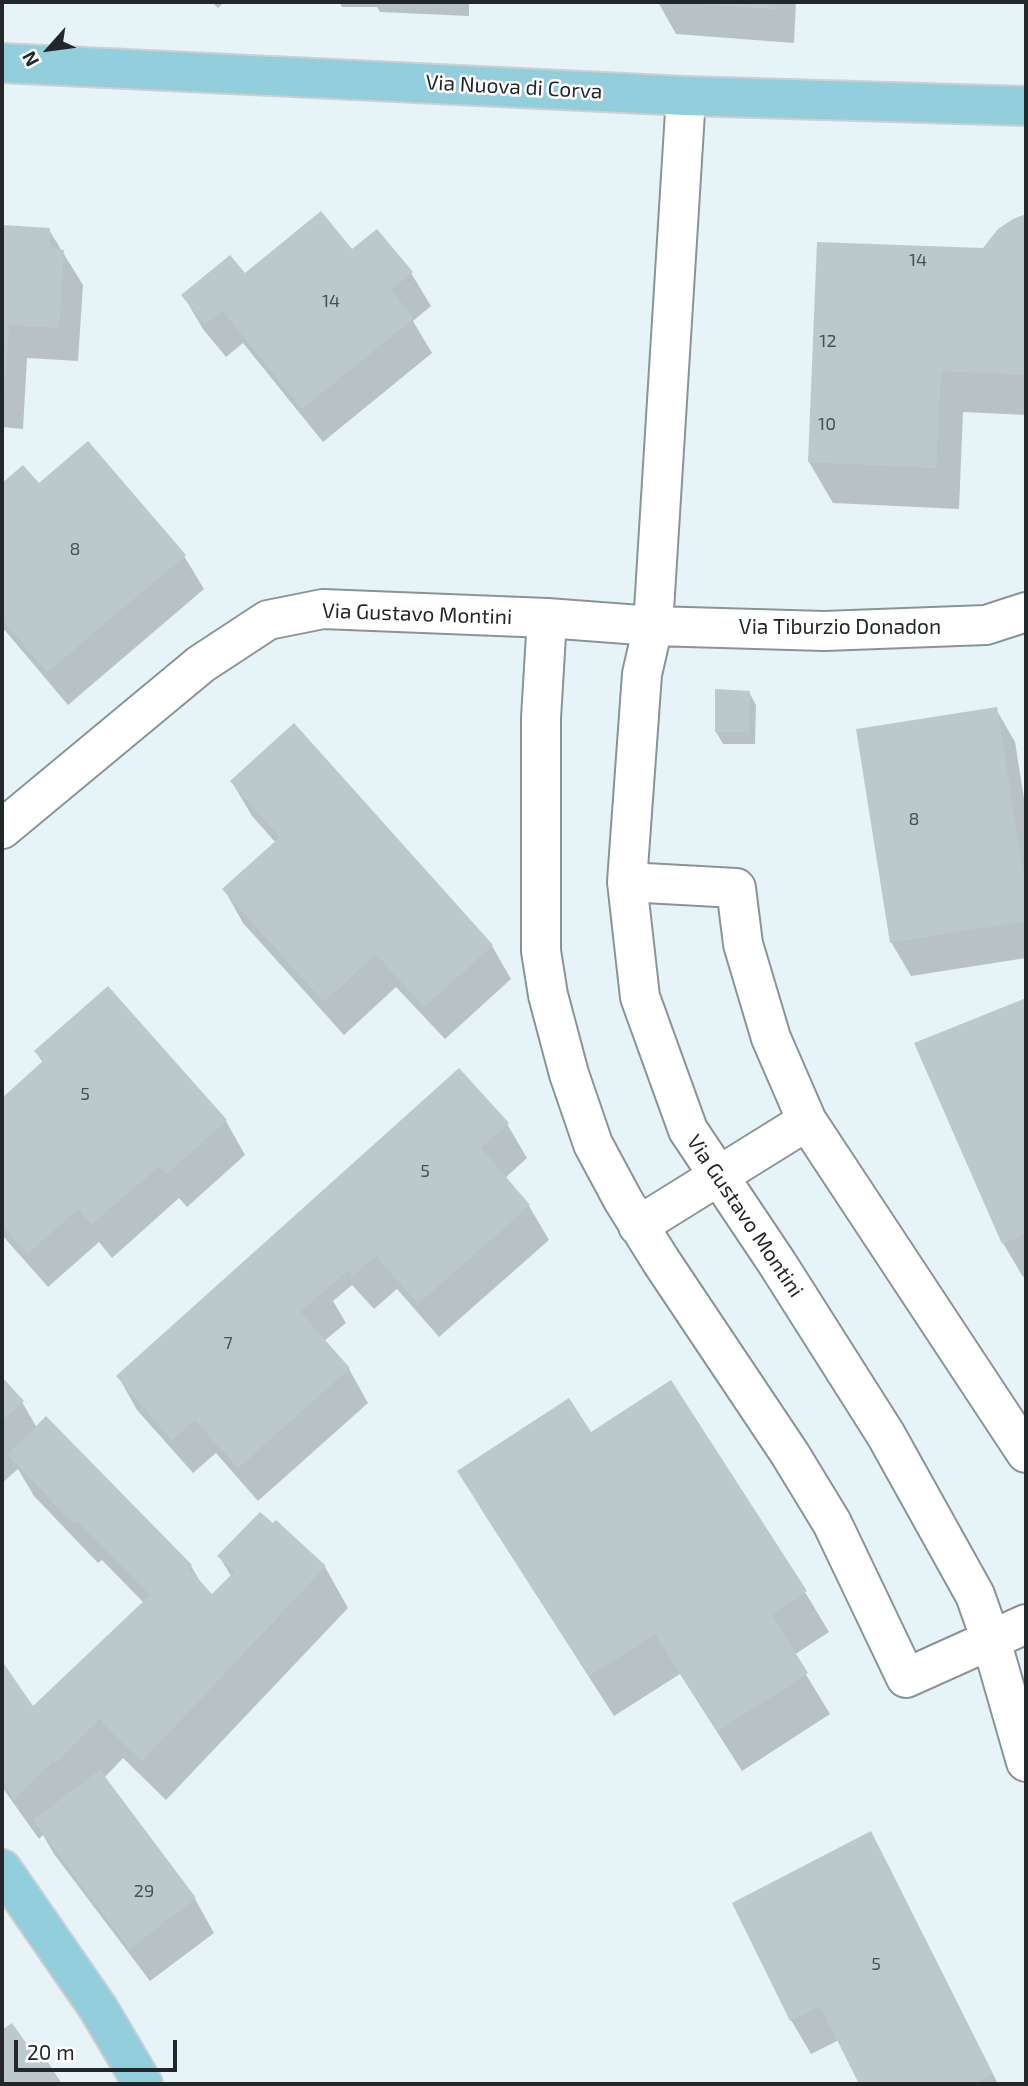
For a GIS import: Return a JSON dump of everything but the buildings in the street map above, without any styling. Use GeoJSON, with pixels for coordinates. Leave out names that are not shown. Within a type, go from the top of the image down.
{"type":"FeatureCollection","features":[{"type":"Feature","properties":{"kind":"main road","name":"Via Nuova di Corva"},"geometry":{"type":"LineString","coordinates":[[2,63],[686,96],[1026,106]]}},
{"type":"Feature","properties":{"kind":"main road"},"geometry":{"type":"LineString","coordinates":[[2,1869],[98,2008],[144,2084]]}},
{"type":"Feature","properties":{"kind":"street","name":"Via Gustavo Montini"},"geometry":{"type":"LineString","coordinates":[[686,96],[653,626],[642,674],[627,882],[640,997],[688,1130],[777,1263],[886,1435],[975,1595],[991,1640],[1026,1762]]}},
{"type":"Feature","properties":{"kind":"street","name":"Via Gustavo Montini"},"geometry":{"type":"LineString","coordinates":[[2,829],[201,664],[268,620],[323,609],[547,618],[653,626]]}},
{"type":"Feature","properties":{"kind":"street","name":"Via Tiburzio Donadon"},"geometry":{"type":"LineString","coordinates":[[653,626],[824,631],[909,628],[986,625],[1026,612]]}},
{"type":"Feature","properties":{"kind":"street"},"geometry":{"type":"LineString","coordinates":[[547,618],[541,718],[541,951],[548,995],[569,1074],[593,1144],[638,1226],[790,1454],[832,1522],[906,1678],[1026,1624]]}},
{"type":"Feature","properties":{"kind":"street"},"geometry":{"type":"LineString","coordinates":[[627,882],[736,888],[743,944],[771,1038],[807,1121],[1026,1453]]}},
{"type":"Feature","properties":{"kind":"street"},"geometry":{"type":"LineString","coordinates":[[638,1226],[807,1121]]}}]}
